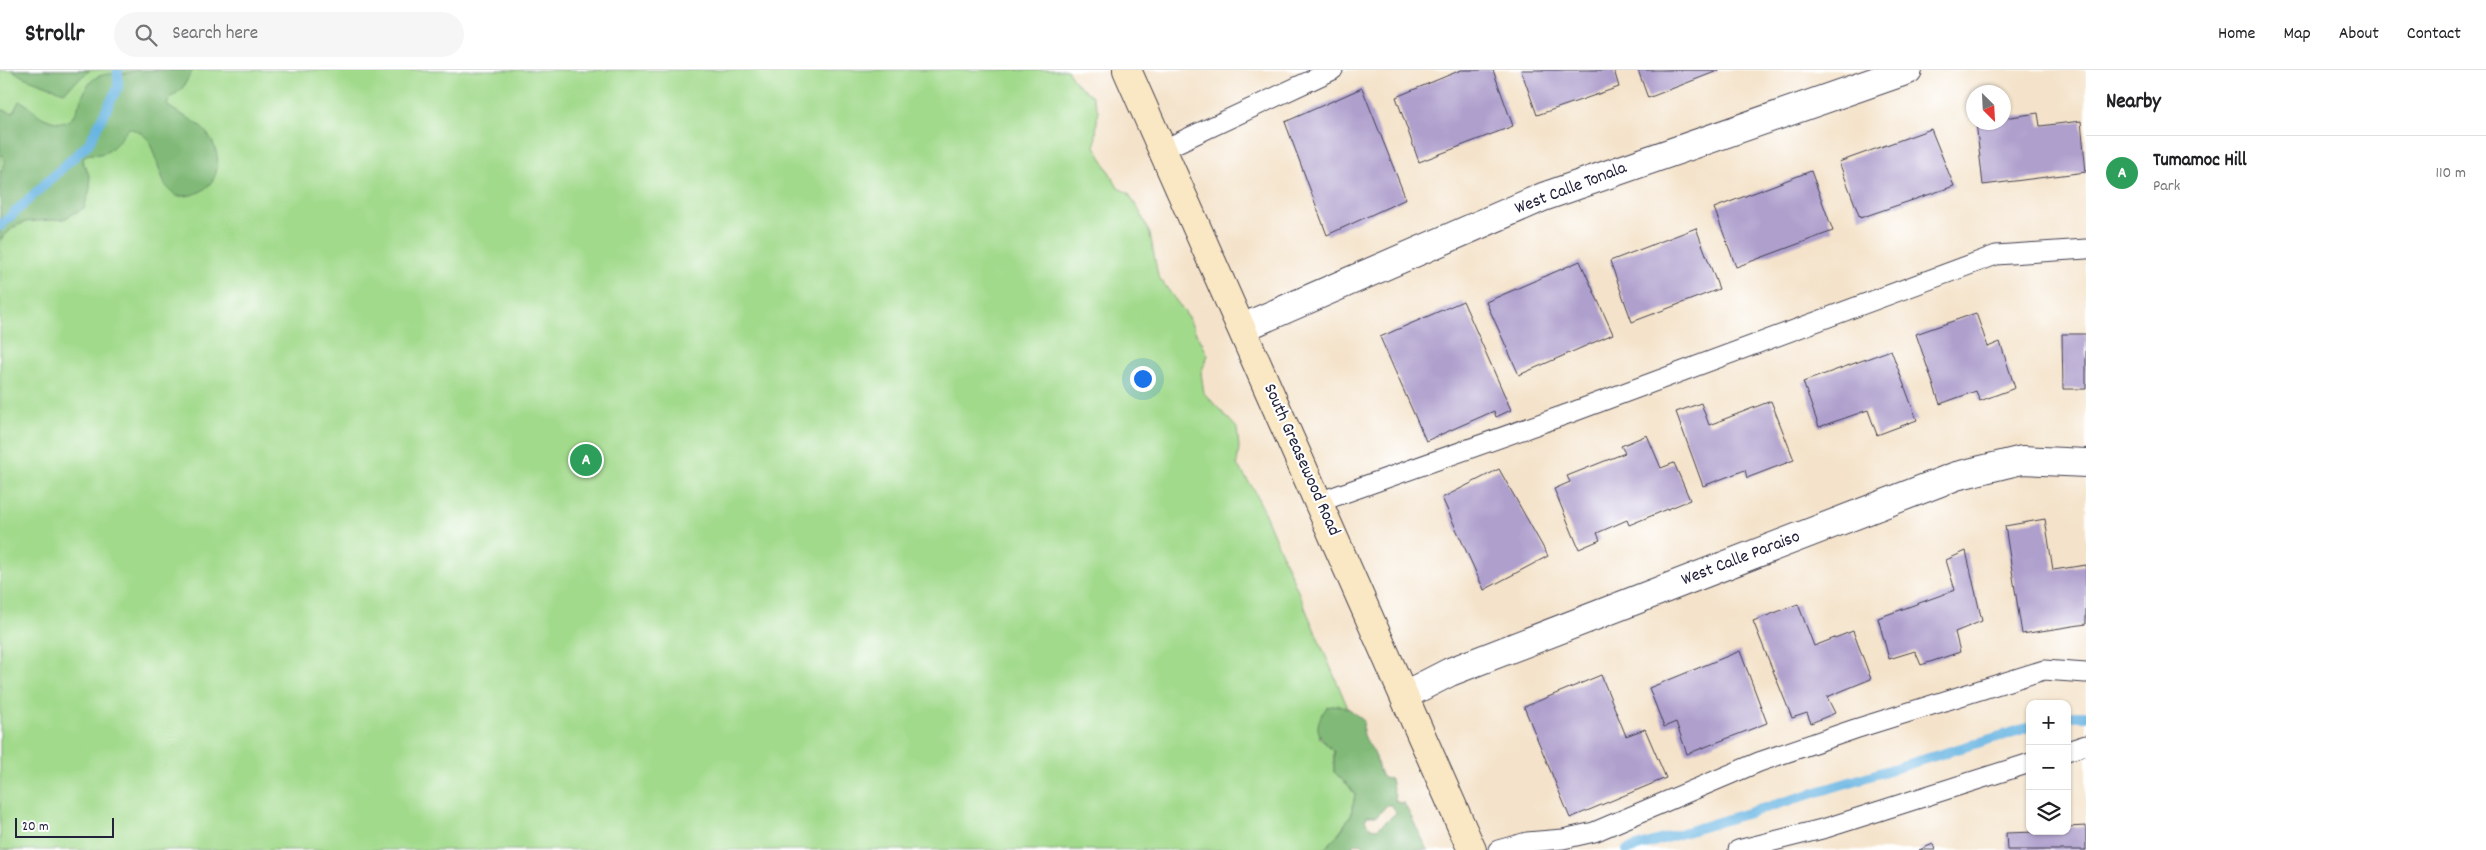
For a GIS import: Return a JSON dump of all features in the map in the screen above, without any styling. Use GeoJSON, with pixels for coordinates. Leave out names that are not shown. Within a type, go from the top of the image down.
{"type":"FeatureCollection","features":[{"type":"Feature","properties":{"kind":"main road","name":"South Greasewood Road"},"geometry":{"type":"LineString","coordinates":[[1127,70],[1472,850]]}},
{"type":"Feature","properties":{"kind":"street","name":"West Calle Tonala"},"geometry":{"type":"LineString","coordinates":[[1242,328],[1543,197],[1908,70]]}},
{"type":"Feature","properties":{"kind":"street","name":"West Calle Paraiso"},"geometry":{"type":"LineString","coordinates":[[1405,695],[1450,672],[1956,476],[2022,460],[2086,463]]}},
{"type":"Feature","properties":{"kind":"lane"},"geometry":{"type":"LineString","coordinates":[[1162,150],[1333,70]]}},
{"type":"Feature","properties":{"kind":"lane"},"geometry":{"type":"LineString","coordinates":[[1319,502],[1570,413],[1996,255],[2086,249]]}},
{"type":"Feature","properties":{"kind":"lane"},"geometry":{"type":"LineString","coordinates":[[1498,850],[1527,842],[1563,839],[1594,832],[1759,762],[1855,729],[2044,670],[2086,673]]}},
{"type":"Feature","properties":{"kind":"lane"},"geometry":{"type":"LineString","coordinates":[[2071,750],[2086,745]]}},
{"type":"Feature","properties":{"kind":"lane"},"geometry":{"type":"LineString","coordinates":[[1738,850],[1826,828],[2026,764]]}},
{"type":"Feature","properties":{"kind":"green space"},"geometry":{"type":"Polygon","coordinates":[[[0,70],[1067,70],[1076,83],[1092,96],[1098,110],[1095,146],[1118,188],[1128,193],[1140,212],[1150,234],[1158,276],[1186,314],[1208,355],[1201,373],[1204,393],[1237,428],[1239,447],[1237,465],[1255,491],[1348,708],[1337,705],[1319,737],[1334,752],[1334,772],[1349,786],[1355,795],[1351,815],[1338,834],[1345,850],[0,850],[0,70]]]}},
{"type":"Feature","properties":{"kind":"green space"},"geometry":{"type":"Polygon","coordinates":[[[12,70],[90,70],[64,92],[23,77],[12,70]]]}},
{"type":"Feature","properties":{"kind":"green space"},"geometry":{"type":"Polygon","coordinates":[[[136,70],[193,70],[182,89],[170,98],[167,105],[202,128],[211,139],[218,163],[216,174],[210,183],[202,191],[190,195],[176,196],[165,185],[149,140],[140,132],[129,128],[108,151],[84,156],[83,162],[89,175],[90,185],[84,208],[64,219],[26,222],[14,227],[0,240],[0,172],[4,169],[5,160],[0,153],[0,109],[13,113],[19,101],[44,118],[57,122],[66,122],[72,118],[88,85],[95,78],[105,74],[126,73],[136,70]]]}},
{"type":"Feature","properties":{"kind":"green space"},"geometry":{"type":"Polygon","coordinates":[[[1337,705],[1348,708],[1364,721],[1364,735],[1375,755],[1378,768],[1383,778],[1391,779],[1396,802],[1404,803],[1428,850],[1367,850],[1361,843],[1347,850],[1323,850],[1338,835],[1351,815],[1355,795],[1349,786],[1334,772],[1334,752],[1318,731],[1319,721],[1327,707],[1337,705]],[[1387,805],[1377,816],[1367,816],[1365,821],[1371,828],[1377,829],[1396,813],[1392,805],[1387,805]]]}},
{"type":"Feature","properties":{"kind":"building"},"geometry":{"type":"Polygon","coordinates":[[[1461,70],[1493,70],[1513,126],[1419,162],[1396,97],[1461,70]]]}},
{"type":"Feature","properties":{"kind":"building"},"geometry":{"type":"Polygon","coordinates":[[[1521,70],[1614,70],[1619,87],[1537,115],[1521,70]]]}},
{"type":"Feature","properties":{"kind":"building"},"geometry":{"type":"Polygon","coordinates":[[[1638,70],[1720,70],[1648,98],[1638,70]]]}},
{"type":"Feature","properties":{"kind":"building"},"geometry":{"type":"Polygon","coordinates":[[[1362,88],[1406,199],[1327,235],[1285,122],[1362,88]]]}},
{"type":"Feature","properties":{"kind":"building"},"geometry":{"type":"Polygon","coordinates":[[[2038,113],[2040,126],[2081,121],[2086,172],[1983,185],[1977,130],[2011,130],[2011,117],[2038,113]]]}},
{"type":"Feature","properties":{"kind":"building"},"geometry":{"type":"Polygon","coordinates":[[[1931,129],[1954,186],[1860,218],[1839,162],[1931,129]]]}},
{"type":"Feature","properties":{"kind":"building"},"geometry":{"type":"Polygon","coordinates":[[[1811,171],[1833,231],[1736,267],[1714,208],[1811,171]]]}},
{"type":"Feature","properties":{"kind":"building"},"geometry":{"type":"Polygon","coordinates":[[[1696,228],[1719,289],[1632,322],[1610,261],[1696,228]]]}},
{"type":"Feature","properties":{"kind":"building"},"geometry":{"type":"Polygon","coordinates":[[[1580,261],[1613,334],[1519,375],[1486,302],[1580,261]]]}},
{"type":"Feature","properties":{"kind":"building"},"geometry":{"type":"Polygon","coordinates":[[[1463,301],[1511,410],[1496,417],[1494,411],[1426,441],[1380,337],[1463,301]]]}},
{"type":"Feature","properties":{"kind":"building"},"geometry":{"type":"Polygon","coordinates":[[[1976,313],[1988,347],[2000,342],[2015,388],[1980,401],[1976,391],[1940,404],[1916,334],[1976,313]]]}},
{"type":"Feature","properties":{"kind":"building"},"geometry":{"type":"Polygon","coordinates":[[[2062,334],[2086,334],[2086,389],[2063,389],[2062,334]]]}},
{"type":"Feature","properties":{"kind":"building"},"geometry":{"type":"Polygon","coordinates":[[[1891,350],[1917,420],[1877,435],[1868,410],[1819,427],[1803,382],[1891,350]]]}},
{"type":"Feature","properties":{"kind":"building"},"geometry":{"type":"Polygon","coordinates":[[[1771,401],[1794,460],[1747,478],[1745,470],[1703,486],[1676,412],[1701,403],[1709,425],[1771,401]]]}},
{"type":"Feature","properties":{"kind":"building"},"geometry":{"type":"Polygon","coordinates":[[[1647,435],[1661,468],[1674,463],[1690,500],[1629,525],[1627,520],[1597,533],[1600,540],[1579,549],[1554,489],[1570,482],[1567,476],[1625,453],[1621,446],[1647,435]]]}},
{"type":"Feature","properties":{"kind":"building"},"geometry":{"type":"Polygon","coordinates":[[[1499,469],[1548,556],[1484,590],[1442,498],[1499,469]]]}},
{"type":"Feature","properties":{"kind":"building"},"geometry":{"type":"Polygon","coordinates":[[[2045,519],[2053,570],[2086,565],[2086,624],[2022,634],[2005,526],[2045,519]]]}},
{"type":"Feature","properties":{"kind":"building"},"geometry":{"type":"Polygon","coordinates":[[[1966,551],[1982,621],[1955,632],[1960,652],[1921,665],[1915,651],[1889,659],[1878,618],[1955,590],[1946,560],[1966,551]]]}},
{"type":"Feature","properties":{"kind":"building"},"geometry":{"type":"Polygon","coordinates":[[[1798,604],[1814,646],[1853,631],[1871,679],[1827,697],[1835,713],[1811,723],[1807,713],[1792,718],[1753,621],[1798,604]]]}},
{"type":"Feature","properties":{"kind":"building"},"geometry":{"type":"Polygon","coordinates":[[[1740,651],[1767,723],[1687,754],[1676,722],[1664,727],[1649,688],[1740,651]]]}},
{"type":"Feature","properties":{"kind":"building"},"geometry":{"type":"Polygon","coordinates":[[[1601,675],[1626,736],[1645,729],[1666,778],[1570,818],[1524,707],[1601,675]]]}},
{"type":"Feature","properties":{"kind":"building"},"geometry":{"type":"Polygon","coordinates":[[[2086,826],[2086,850],[2007,850],[2006,833],[2071,835],[2071,827],[2086,826]]]}},
{"type":"Feature","properties":{"kind":"building"},"geometry":{"type":"Polygon","coordinates":[[[1933,844],[1935,850],[1919,850],[1933,844]]]}},
{"type":"Feature","properties":{"kind":"waterway"},"geometry":{"type":"LineString","coordinates":[[0,226],[89,143],[118,87],[118,70]]}},
{"type":"Feature","properties":{"kind":"waterway"},"geometry":{"type":"LineString","coordinates":[[2071,716],[2086,716]]}},
{"type":"Feature","properties":{"kind":"waterway"},"geometry":{"type":"LineString","coordinates":[[1627,850],[2026,728]]}},
{"type":"Feature","properties":{"kind":"place","name":"Tumamoc Hill"},"geometry":{"type":"Point","coordinates":[586,460]}}]}
